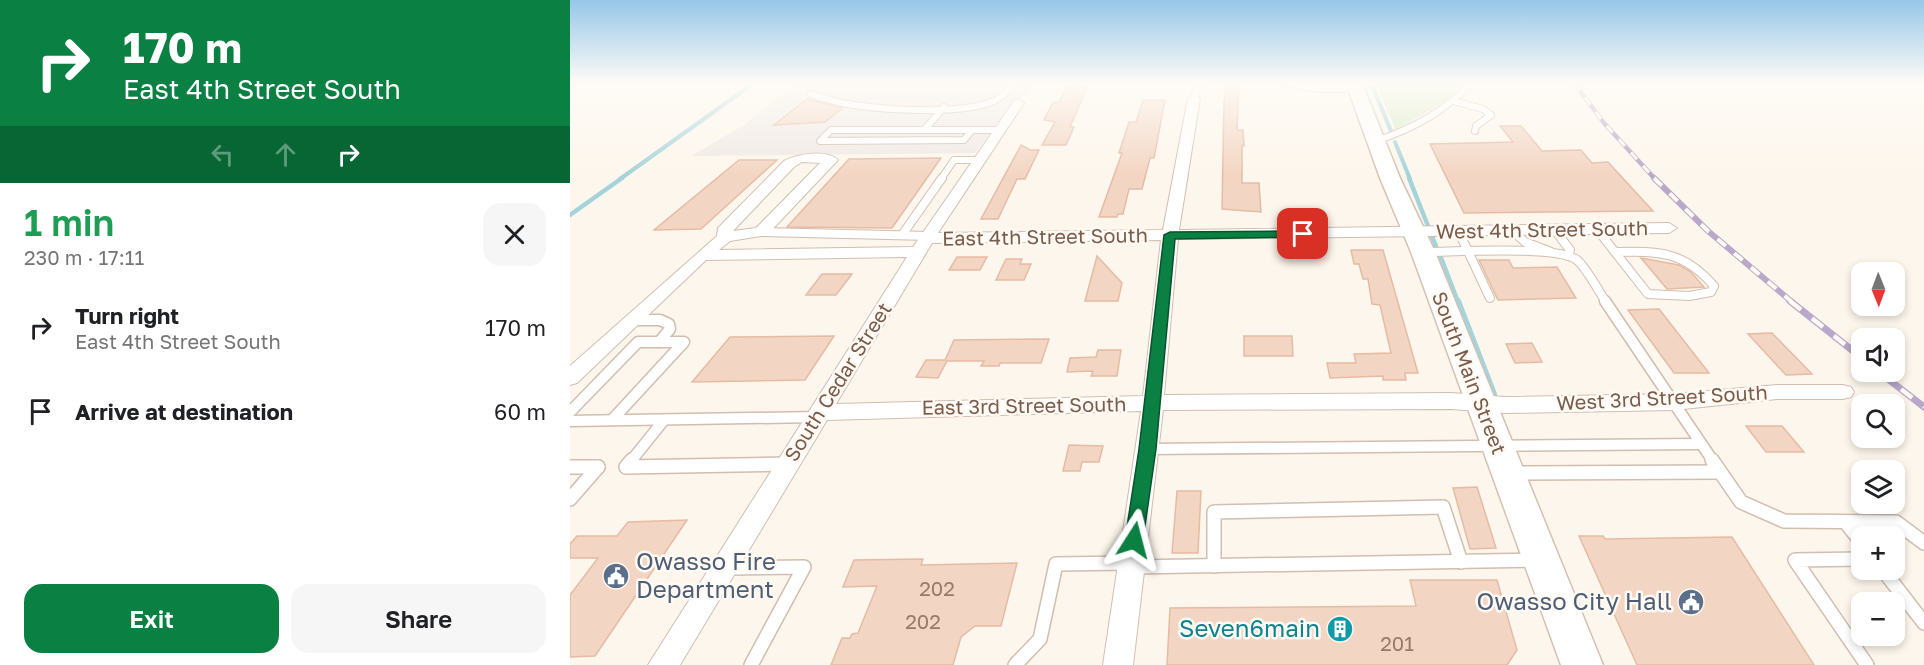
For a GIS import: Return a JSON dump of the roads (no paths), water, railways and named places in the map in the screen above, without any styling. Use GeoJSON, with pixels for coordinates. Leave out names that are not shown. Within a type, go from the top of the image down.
{"type":"FeatureCollection","features":[{"type":"Feature","properties":{"kind":"street","name":"South Cedar Street"},"geometry":{"type":"LineString","coordinates":[[663,665],[925,242],[1000,130],[1007,114]]}},
{"type":"Feature","properties":{"kind":"street"},"geometry":{"type":"LineString","coordinates":[[1118,665],[1148,449],[1170,235],[1193,114]]}},
{"type":"Feature","properties":{"kind":"street","name":"South Main Street"},"geometry":{"type":"LineString","coordinates":[[1366,114],[1419,242],[1582,665]]}},
{"type":"Feature","properties":{"kind":"street"},"geometry":{"type":"LineString","coordinates":[[570,378],[702,255],[725,237],[761,232],[831,159],[800,158],[789,164],[724,231],[725,237]]}},
{"type":"Feature","properties":{"kind":"street","name":"West 4th Street South"},"geometry":{"type":"LineString","coordinates":[[1419,242],[1458,230],[1669,228]]}},
{"type":"Feature","properties":{"kind":"street","name":"East 4th Street South"},"geometry":{"type":"LineString","coordinates":[[702,255],[925,242],[1170,235],[1419,242]]}},
{"type":"Feature","properties":{"kind":"street","name":"West 3rd Street South"},"geometry":{"type":"LineString","coordinates":[[1481,404],[1674,402],[1777,392],[1843,392]]}},
{"type":"Feature","properties":{"kind":"street","name":"East 3rd Street South"},"geometry":{"type":"LineString","coordinates":[[818,414],[1151,403],[1451,401],[1481,404]]}},
{"type":"Feature","properties":{"kind":"lane"},"geometry":{"type":"LineString","coordinates":[[925,129],[938,114]]}},
{"type":"Feature","properties":{"kind":"lane"},"geometry":{"type":"LineString","coordinates":[[1376,141],[1391,137],[1431,114]]}},
{"type":"Feature","properties":{"kind":"lane"},"geometry":{"type":"LineString","coordinates":[[1475,131],[1476,126],[1490,114]]}},
{"type":"Feature","properties":{"kind":"lane"},"geometry":{"type":"LineString","coordinates":[[972,130],[964,140],[820,141],[831,130],[925,129],[1000,130]]}},
{"type":"Feature","properties":{"kind":"lane"},"geometry":{"type":"LineString","coordinates":[[902,235],[954,160],[979,160]]}},
{"type":"Feature","properties":{"kind":"lane"},"geometry":{"type":"LineString","coordinates":[[1596,228],[1648,294],[1701,295],[1711,292],[1714,286],[1696,266],[1676,254],[1615,252]]}},
{"type":"Feature","properties":{"kind":"lane"},"geometry":{"type":"LineString","coordinates":[[1419,242],[1468,252],[1564,255],[1570,250],[1554,229]]}},
{"type":"Feature","properties":{"kind":"lane"},"geometry":{"type":"LineString","coordinates":[[1458,230],[1490,298]]}},
{"type":"Feature","properties":{"kind":"lane"},"geometry":{"type":"LineString","coordinates":[[1512,230],[1525,242],[1576,260],[1674,402],[1699,444],[1741,502],[1784,521],[1846,524],[1896,522],[1924,543]]}},
{"type":"Feature","properties":{"kind":"lane"},"geometry":{"type":"LineString","coordinates":[[761,232],[902,235],[925,242]]}},
{"type":"Feature","properties":{"kind":"lane"},"geometry":{"type":"LineString","coordinates":[[632,320],[660,320],[669,324],[669,329],[659,342]]}},
{"type":"Feature","properties":{"kind":"lane"},"geometry":{"type":"LineString","coordinates":[[571,413],[638,342],[684,342],[612,420]]}},
{"type":"Feature","properties":{"kind":"lane"},"geometry":{"type":"LineString","coordinates":[[571,413],[612,420],[818,414]]}},
{"type":"Feature","properties":{"kind":"lane"},"geometry":{"type":"LineString","coordinates":[[664,420],[626,467],[787,464]]}},
{"type":"Feature","properties":{"kind":"lane"},"geometry":{"type":"LineString","coordinates":[[1148,449],[1699,444]]}},
{"type":"Feature","properties":{"kind":"lane"},"geometry":{"type":"LineString","coordinates":[[570,468],[598,467],[570,499]]}},
{"type":"Feature","properties":{"kind":"lane"},"geometry":{"type":"LineString","coordinates":[[1507,473],[1719,472]]}},
{"type":"Feature","properties":{"kind":"lane"},"geometry":{"type":"LineString","coordinates":[[1214,566],[1214,512],[1431,507],[1443,507],[1461,562]]}},
{"type":"Feature","properties":{"kind":"lane"},"geometry":{"type":"LineString","coordinates":[[1846,524],[1851,530]]}},
{"type":"Feature","properties":{"kind":"lane"},"geometry":{"type":"LineString","coordinates":[[1851,559],[1795,560],[1868,665]]}},
{"type":"Feature","properties":{"kind":"lane"},"geometry":{"type":"LineString","coordinates":[[1015,665],[1040,639],[1056,564],[1214,566],[1540,560]]}},
{"type":"Feature","properties":{"kind":"lane"},"geometry":{"type":"LineString","coordinates":[[722,568],[804,567],[751,665]]}},
{"type":"Feature","properties":{"kind":"lane"},"geometry":{"type":"LineString","coordinates":[[1891,580],[1924,623]]}},
{"type":"Feature","properties":{"kind":"waterway"},"geometry":{"type":"LineString","coordinates":[[620,179],[711,114]]}},
{"type":"Feature","properties":{"kind":"waterway"},"geometry":{"type":"LineString","coordinates":[[1384,114],[1391,131]]}},
{"type":"Feature","properties":{"kind":"waterway"},"geometry":{"type":"LineString","coordinates":[[1395,142],[1410,179]]}},
{"type":"Feature","properties":{"kind":"waterway"},"geometry":{"type":"LineString","coordinates":[[570,215],[622,178]]}},
{"type":"Feature","properties":{"kind":"waterway"},"geometry":{"type":"LineString","coordinates":[[1409,178],[1428,226]]}},
{"type":"Feature","properties":{"kind":"waterway"},"geometry":{"type":"LineString","coordinates":[[1431,234],[1436,246]]}},
{"type":"Feature","properties":{"kind":"waterway"},"geometry":{"type":"LineString","coordinates":[[1440,255],[1458,302]]}},
{"type":"Feature","properties":{"kind":"waterway"},"geometry":{"type":"LineString","coordinates":[[1458,301],[1494,394]]}},
{"type":"Feature","properties":{"kind":"railway"},"geometry":{"type":"LineString","coordinates":[[1597,114],[1655,179]]}},
{"type":"Feature","properties":{"kind":"railway"},"geometry":{"type":"LineString","coordinates":[[1655,179],[1708,231],[1792,302]]}},
{"type":"Feature","properties":{"kind":"railway"},"geometry":{"type":"LineString","coordinates":[[1790,301],[1851,349]]}},
{"type":"Feature","properties":{"kind":"railway"},"geometry":{"type":"LineString","coordinates":[[1892,382],[1924,407]]}},
{"type":"Feature","properties":{"kind":"place","name":"Owasso Fire Department"},"geometry":{"type":"Point","coordinates":[616,576]}},
{"type":"Feature","properties":{"kind":"place","name":"Owasso City Hall"},"geometry":{"type":"Point","coordinates":[1691,602]}},
{"type":"Feature","properties":{"kind":"place","name":"Seven6main"},"geometry":{"type":"Point","coordinates":[1340,629]}}]}
